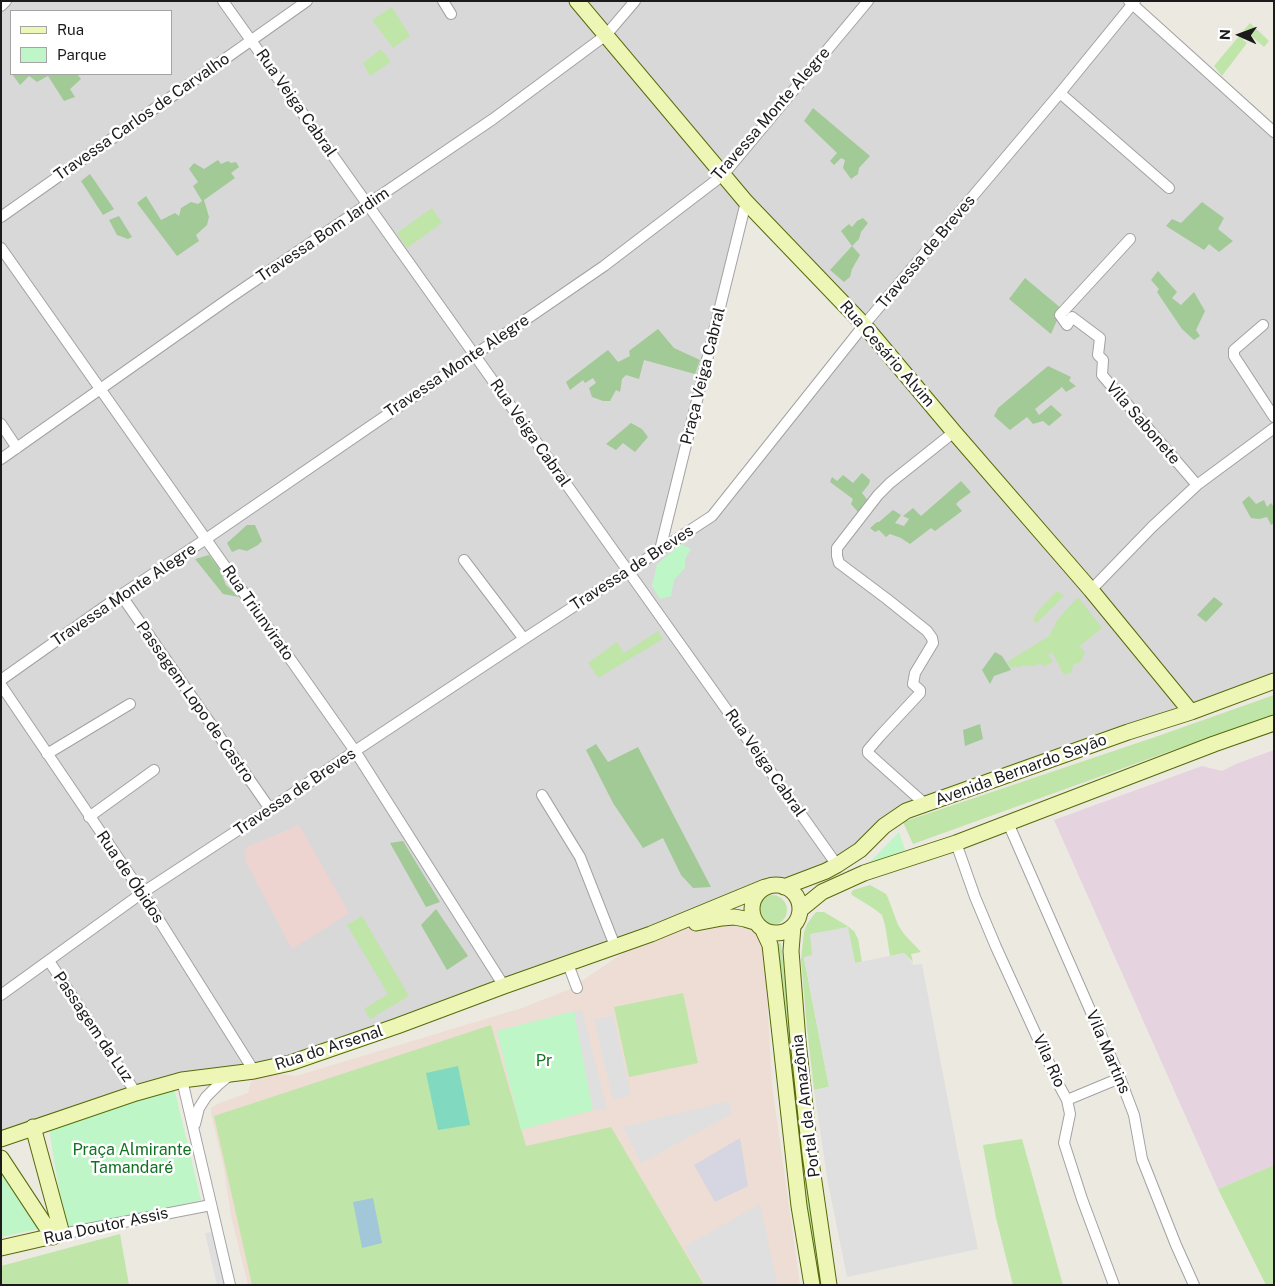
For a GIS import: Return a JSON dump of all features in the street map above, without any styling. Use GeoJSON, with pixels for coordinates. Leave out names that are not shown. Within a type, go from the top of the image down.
{"type":"FeatureCollection","features":[{"type":"Feature","properties":{"kind":"street"},"geometry":{"type":"LineString","coordinates":[[1,6],[6,1]]}},
{"type":"Feature","properties":{"kind":"street","name":"Rua Veiga Cabral"},"geometry":{"type":"LineString","coordinates":[[223,1],[838,865]]}},
{"type":"Feature","properties":{"kind":"street","name":"Travessa Carlos de Carvalho"},"geometry":{"type":"LineString","coordinates":[[1,217],[307,1]]}},
{"type":"Feature","properties":{"kind":"street"},"geometry":{"type":"LineString","coordinates":[[443,1],[452,14]]}},
{"type":"Feature","properties":{"kind":"street","name":"Rua Cesário Alvim"},"geometry":{"type":"LineString","coordinates":[[577,1],[746,202],[864,325],[1091,590],[1191,712]]}},
{"type":"Feature","properties":{"kind":"street","name":"Travessa Bom Jardim"},"geometry":{"type":"LineString","coordinates":[[1,459],[231,297],[493,119],[606,35],[635,1]]}},
{"type":"Feature","properties":{"kind":"street","name":"Travessa Monte Alegre"},"geometry":{"type":"LineString","coordinates":[[1,680],[121,595],[206,539],[604,266],[723,175],[868,1]]}},
{"type":"Feature","properties":{"kind":"street"},"geometry":{"type":"LineString","coordinates":[[1132,2],[1274,132]]}},
{"type":"Feature","properties":{"kind":"street","name":"Travessa de Breves"},"geometry":{"type":"LineString","coordinates":[[1,995],[142,893],[712,516],[864,325],[1060,93],[1132,2]]}},
{"type":"Feature","properties":{"kind":"street"},"geometry":{"type":"LineString","coordinates":[[1060,93],[1169,188]]}},
{"type":"Feature","properties":{"kind":"street","name":"Praça Veiga Cabral"},"geometry":{"type":"LineString","coordinates":[[660,550],[746,202]]}},
{"type":"Feature","properties":{"kind":"street","name":"Vila Sabonete"},"geometry":{"type":"LineString","coordinates":[[1130,238],[1060,316],[1067,325],[1072,317],[1100,338],[1098,355],[1103,360],[1102,375],[1197,485]]}},
{"type":"Feature","properties":{"kind":"street","name":"Rua Triunvirato"},"geometry":{"type":"LineString","coordinates":[[1,248],[355,751],[504,986]]}},
{"type":"Feature","properties":{"kind":"street"},"geometry":{"type":"LineString","coordinates":[[1263,325],[1234,350],[1234,354],[1274,417]]}},
{"type":"Feature","properties":{"kind":"street"},"geometry":{"type":"LineString","coordinates":[[1,424],[17,448]]}},
{"type":"Feature","properties":{"kind":"street"},"geometry":{"type":"LineString","coordinates":[[1091,590],[1152,527],[1197,485],[1274,428]]}},
{"type":"Feature","properties":{"kind":"street"},"geometry":{"type":"LineString","coordinates":[[925,804],[868,753],[868,750],[920,693],[920,690],[913,684],[915,673],[932,643],[932,638],[927,631],[839,563],[837,548],[890,483],[954,432]]}},
{"type":"Feature","properties":{"kind":"street"},"geometry":{"type":"LineString","coordinates":[[464,560],[524,639]]}},
{"type":"Feature","properties":{"kind":"street","name":"Passagem Lopo de Castro"},"geometry":{"type":"LineString","coordinates":[[121,595],[270,809]]}},
{"type":"Feature","properties":{"kind":"street","name":"Avenida Bernardo Sayão"},"geometry":{"type":"LineString","coordinates":[[784,887],[838,865],[860,850],[884,826],[906,812],[925,804],[1274,682]]}},
{"type":"Feature","properties":{"kind":"street","name":"Rua de Óbidos"},"geometry":{"type":"LineString","coordinates":[[1,685],[142,893],[254,1071]]}},
{"type":"Feature","properties":{"kind":"street"},"geometry":{"type":"LineString","coordinates":[[47,754],[130,704]]}},
{"type":"Feature","properties":{"kind":"street"},"geometry":{"type":"LineString","coordinates":[[800,910],[822,892],[864,873],[956,843],[1214,744],[1274,723]]}},
{"type":"Feature","properties":{"kind":"street"},"geometry":{"type":"LineString","coordinates":[[89,817],[154,770]]}},
{"type":"Feature","properties":{"kind":"street"},"geometry":{"type":"LineString","coordinates":[[542,795],[580,857],[615,946]]}},
{"type":"Feature","properties":{"kind":"street","name":"Vila Martins"},"geometry":{"type":"LineString","coordinates":[[1008,823],[1120,1078],[1134,1115],[1142,1158],[1176,1245],[1194,1285]]}},
{"type":"Feature","properties":{"kind":"street","name":"Vila Rio"},"geometry":{"type":"LineString","coordinates":[[956,843],[975,897],[996,947],[1067,1100],[1070,1114],[1064,1143],[1082,1199],[1114,1285]]}},
{"type":"Feature","properties":{"kind":"street"},"geometry":{"type":"LineString","coordinates":[[774,885],[784,887],[793,893],[800,910],[793,926],[778,934],[770,933],[759,926],[752,916],[752,903],[760,891],[774,885]]}},
{"type":"Feature","properties":{"kind":"street","name":"Rua do Arsenal"},"geometry":{"type":"LineString","coordinates":[[1,1139],[136,1093],[182,1080],[254,1071],[290,1063],[650,934],[765,888]]}},
{"type":"Feature","properties":{"kind":"street","name":"Rua do Arsenal"},"geometry":{"type":"LineString","coordinates":[[650,934],[722,918],[745,918],[759,926]]}},
{"type":"Feature","properties":{"kind":"street","name":"Portal da Amazônia"},"geometry":{"type":"LineString","coordinates":[[759,926],[770,945],[799,1206],[812,1285]]}},
{"type":"Feature","properties":{"kind":"street","name":"Portal da Amazônia"},"geometry":{"type":"LineString","coordinates":[[793,926],[791,951],[798,1041],[810,1154],[829,1285]]}},
{"type":"Feature","properties":{"kind":"street","name":"Passagem da Luz"},"geometry":{"type":"LineString","coordinates":[[49,961],[136,1093]]}},
{"type":"Feature","properties":{"kind":"street"},"geometry":{"type":"LineString","coordinates":[[568,964],[577,988]]}},
{"type":"Feature","properties":{"kind":"street"},"geometry":{"type":"LineString","coordinates":[[194,1128],[199,1108],[206,1097],[232,1074]]}},
{"type":"Feature","properties":{"kind":"street"},"geometry":{"type":"LineString","coordinates":[[1067,1100],[1120,1078]]}},
{"type":"Feature","properties":{"kind":"street"},"geometry":{"type":"LineString","coordinates":[[182,1080],[230,1285]]}},
{"type":"Feature","properties":{"kind":"street"},"geometry":{"type":"LineString","coordinates":[[34,1127],[58,1235]]}},
{"type":"Feature","properties":{"kind":"street"},"geometry":{"type":"LineString","coordinates":[[1,1158],[58,1235]]}},
{"type":"Feature","properties":{"kind":"street","name":"Rua Doutor Assis"},"geometry":{"type":"LineString","coordinates":[[1,1248],[212,1205]]}},
{"type":"Feature","properties":{"kind":"shaded area"},"geometry":{"type":"Polygon","coordinates":[[[1,1],[1129,1],[1274,132],[1274,681],[925,804],[860,850],[784,887],[774,885],[765,887],[290,1063],[182,1080],[1,1139],[1,1]],[[746,202],[660,549],[712,516],[864,325],[746,202]]]}},
{"type":"Feature","properties":{"kind":"shaded area"},"geometry":{"type":"Polygon","coordinates":[[[1274,750],[1274,1165],[1218,1189],[1054,820],[1202,766],[1222,771],[1274,750]]]}},
{"type":"Feature","properties":{"kind":"shaded area"},"geometry":{"type":"Polygon","coordinates":[[[299,825],[349,913],[292,949],[246,862],[245,848],[299,825]]]}},
{"type":"Feature","properties":{"kind":"shaded area"},"geometry":{"type":"Polygon","coordinates":[[[722,918],[763,930],[772,1085],[800,1285],[248,1285],[231,1216],[224,1169],[211,1108],[248,1093],[254,1071],[296,1076],[522,1008],[570,989],[651,934],[722,918]]]}},
{"type":"Feature","properties":{"kind":"shaded area"},"geometry":{"type":"Polygon","coordinates":[[[848,927],[855,963],[904,953],[914,965],[922,964],[978,1249],[847,1277],[828,1183],[814,1090],[829,1087],[804,957],[812,955],[810,934],[848,927]]]}},
{"type":"Feature","properties":{"kind":"shaded area"},"geometry":{"type":"Polygon","coordinates":[[[582,1010],[607,1110],[593,1110],[574,1011],[582,1010]]]}},
{"type":"Feature","properties":{"kind":"shaded area"},"geometry":{"type":"Polygon","coordinates":[[[613,1015],[631,1095],[613,1100],[594,1020],[613,1015]]]}},
{"type":"Feature","properties":{"kind":"shaded area"},"geometry":{"type":"Polygon","coordinates":[[[728,1101],[732,1114],[641,1163],[623,1127],[728,1101]]]}},
{"type":"Feature","properties":{"kind":"shaded area"},"geometry":{"type":"Polygon","coordinates":[[[740,1138],[748,1186],[715,1202],[694,1165],[740,1138]]]}},
{"type":"Feature","properties":{"kind":"shaded area"},"geometry":{"type":"Polygon","coordinates":[[[760,1204],[777,1283],[772,1285],[706,1285],[684,1247],[760,1204]]]}},
{"type":"Feature","properties":{"kind":"shaded area"},"geometry":{"type":"Polygon","coordinates":[[[213,1232],[225,1285],[217,1285],[205,1233],[213,1232]]]}},
{"type":"Feature","properties":{"kind":"green space"},"geometry":{"type":"Polygon","coordinates":[[[392,7],[410,36],[393,48],[372,20],[392,7]]]}},
{"type":"Feature","properties":{"kind":"green space"},"geometry":{"type":"Polygon","coordinates":[[[1250,23],[1269,41],[1264,47],[1249,34],[1243,40],[1247,43],[1222,76],[1214,66],[1250,23]]]}},
{"type":"Feature","properties":{"kind":"green space"},"geometry":{"type":"Polygon","coordinates":[[[381,49],[391,62],[370,76],[363,63],[381,49]]]}},
{"type":"Feature","properties":{"kind":"green space"},"geometry":{"type":"Polygon","coordinates":[[[13,75],[78,75],[81,79],[70,89],[75,97],[64,101],[48,76],[37,82],[29,76],[20,85],[13,75]]]}},
{"type":"Feature","properties":{"kind":"green space"},"geometry":{"type":"Polygon","coordinates":[[[813,108],[870,156],[859,168],[858,174],[851,179],[843,168],[845,160],[841,158],[834,165],[830,161],[837,153],[804,121],[813,108]]]}},
{"type":"Feature","properties":{"kind":"green space"},"geometry":{"type":"Polygon","coordinates":[[[218,160],[221,164],[228,161],[231,163],[236,162],[239,167],[231,173],[235,178],[204,200],[209,217],[207,225],[196,235],[199,241],[177,256],[137,203],[146,196],[161,220],[175,213],[179,216],[181,208],[191,202],[198,204],[202,201],[193,186],[198,182],[189,169],[194,163],[204,169],[218,160]]]}},
{"type":"Feature","properties":{"kind":"green space"},"geometry":{"type":"Polygon","coordinates":[[[90,174],[114,209],[103,215],[81,181],[90,174]]]}},
{"type":"Feature","properties":{"kind":"green space"},"geometry":{"type":"Polygon","coordinates":[[[1202,202],[1224,218],[1218,229],[1233,241],[1219,252],[1209,244],[1204,250],[1166,226],[1172,219],[1181,223],[1202,202]]]}},
{"type":"Feature","properties":{"kind":"green space"},"geometry":{"type":"Polygon","coordinates":[[[432,208],[442,223],[407,248],[397,233],[432,208]]]}},
{"type":"Feature","properties":{"kind":"green space"},"geometry":{"type":"Polygon","coordinates":[[[119,216],[132,237],[128,239],[117,235],[109,220],[119,216]]]}},
{"type":"Feature","properties":{"kind":"green space"},"geometry":{"type":"Polygon","coordinates":[[[863,218],[868,223],[861,232],[859,239],[852,246],[841,231],[849,224],[852,227],[863,218]]]}},
{"type":"Feature","properties":{"kind":"green space"},"geometry":{"type":"Polygon","coordinates":[[[852,246],[860,255],[850,277],[844,282],[830,270],[852,246]]]}},
{"type":"Feature","properties":{"kind":"green space"},"geometry":{"type":"Polygon","coordinates":[[[1158,271],[1177,292],[1172,298],[1181,305],[1194,292],[1205,311],[1196,330],[1200,336],[1194,340],[1182,329],[1157,292],[1159,289],[1151,280],[1158,271]]]}},
{"type":"Feature","properties":{"kind":"green space"},"geometry":{"type":"Polygon","coordinates":[[[1025,278],[1062,309],[1051,334],[1009,299],[1025,278]]]}},
{"type":"Feature","properties":{"kind":"green space"},"geometry":{"type":"Polygon","coordinates":[[[658,329],[674,348],[700,360],[695,374],[644,360],[639,379],[626,375],[622,379],[620,392],[616,390],[610,401],[603,401],[592,397],[589,388],[596,383],[593,378],[585,383],[583,380],[570,390],[566,382],[608,350],[618,362],[630,356],[629,351],[658,329]]]}},
{"type":"Feature","properties":{"kind":"green space"},"geometry":{"type":"Polygon","coordinates":[[[1048,366],[1071,377],[1069,381],[1076,386],[1066,392],[1062,387],[1035,409],[1039,415],[1051,405],[1062,415],[1049,426],[1043,421],[1033,424],[1027,417],[1010,430],[994,416],[998,408],[1048,366]]]}},
{"type":"Feature","properties":{"kind":"green space"},"geometry":{"type":"Polygon","coordinates":[[[631,423],[642,429],[648,437],[635,452],[623,443],[616,450],[606,444],[631,423]]]}},
{"type":"Feature","properties":{"kind":"green space"},"geometry":{"type":"Polygon","coordinates":[[[862,473],[870,480],[862,493],[869,502],[858,512],[851,504],[853,499],[830,482],[832,477],[837,481],[843,475],[853,483],[862,473]]]}},
{"type":"Feature","properties":{"kind":"green space"},"geometry":{"type":"Polygon","coordinates":[[[961,481],[971,492],[956,504],[962,511],[935,531],[931,528],[910,544],[890,534],[886,537],[879,530],[875,532],[870,528],[893,510],[901,515],[895,523],[904,526],[909,519],[903,516],[913,508],[921,516],[961,481]]]}},
{"type":"Feature","properties":{"kind":"green space"},"geometry":{"type":"Polygon","coordinates":[[[1249,496],[1256,504],[1264,500],[1267,507],[1271,503],[1274,507],[1274,523],[1271,525],[1267,517],[1251,518],[1242,502],[1249,496]]]}},
{"type":"Feature","properties":{"kind":"green space"},"geometry":{"type":"Polygon","coordinates":[[[247,525],[255,525],[262,541],[247,551],[239,549],[232,552],[227,543],[247,525]]]}},
{"type":"Feature","properties":{"kind":"green space"},"geometry":{"type":"Polygon","coordinates":[[[681,544],[691,549],[685,559],[685,568],[674,580],[671,596],[660,599],[652,586],[657,564],[681,544]]]}},
{"type":"Feature","properties":{"kind":"green space"},"geometry":{"type":"Polygon","coordinates":[[[209,555],[219,568],[226,585],[239,597],[223,594],[195,559],[209,555]]]}},
{"type":"Feature","properties":{"kind":"green space"},"geometry":{"type":"Polygon","coordinates":[[[1057,591],[1064,596],[1037,623],[1033,620],[1037,612],[1057,591]]]}},
{"type":"Feature","properties":{"kind":"green space"},"geometry":{"type":"Polygon","coordinates":[[[1078,597],[1102,628],[1080,646],[1085,653],[1080,663],[1073,664],[1072,672],[1064,675],[1052,652],[1048,655],[1053,662],[1043,667],[1041,663],[1032,667],[1030,665],[1025,667],[1024,665],[1018,668],[1016,666],[1011,668],[1007,662],[1049,636],[1058,619],[1078,597]]]}},
{"type":"Feature","properties":{"kind":"green space"},"geometry":{"type":"Polygon","coordinates":[[[1214,597],[1223,604],[1206,622],[1197,615],[1214,597]]]}},
{"type":"Feature","properties":{"kind":"green space"},"geometry":{"type":"Polygon","coordinates":[[[658,631],[663,639],[598,678],[588,663],[617,642],[624,653],[658,631]]]}},
{"type":"Feature","properties":{"kind":"green space"},"geometry":{"type":"Polygon","coordinates":[[[995,652],[1002,656],[1011,670],[994,676],[990,684],[982,670],[995,652]]]}},
{"type":"Feature","properties":{"kind":"green space"},"geometry":{"type":"Polygon","coordinates":[[[1274,695],[1274,716],[1165,753],[913,844],[903,822],[1158,736],[1274,695]]]}},
{"type":"Feature","properties":{"kind":"green space"},"geometry":{"type":"Polygon","coordinates":[[[980,724],[983,739],[965,746],[963,730],[980,724]]]}},
{"type":"Feature","properties":{"kind":"green space"},"geometry":{"type":"Polygon","coordinates":[[[596,744],[608,762],[638,747],[711,887],[693,888],[681,875],[663,838],[643,848],[613,803],[586,750],[596,744]]]}},
{"type":"Feature","properties":{"kind":"green space"},"geometry":{"type":"Polygon","coordinates":[[[899,832],[905,850],[867,865],[899,832]]]}},
{"type":"Feature","properties":{"kind":"green space"},"geometry":{"type":"Polygon","coordinates":[[[403,841],[440,902],[426,907],[390,843],[403,841]]]}},
{"type":"Feature","properties":{"kind":"green space"},"geometry":{"type":"Polygon","coordinates":[[[870,885],[886,894],[898,925],[921,952],[911,954],[913,962],[904,953],[890,956],[882,915],[851,893],[853,890],[870,885]]]}},
{"type":"Feature","properties":{"kind":"green space"},"geometry":{"type":"Polygon","coordinates":[[[772,895],[782,900],[787,910],[782,920],[772,925],[762,920],[757,910],[762,900],[772,895]]]}},
{"type":"Feature","properties":{"kind":"green space"},"geometry":{"type":"Polygon","coordinates":[[[436,909],[468,956],[447,970],[421,925],[436,909]]]}},
{"type":"Feature","properties":{"kind":"green space"},"geometry":{"type":"Polygon","coordinates":[[[816,912],[824,912],[854,931],[858,939],[862,962],[855,963],[847,927],[812,956],[804,958],[829,1087],[814,1090],[801,959],[804,932],[807,924],[816,912]]]}},
{"type":"Feature","properties":{"kind":"green space"},"geometry":{"type":"Polygon","coordinates":[[[362,916],[409,996],[370,1019],[364,1009],[388,994],[347,925],[362,916]]]}},
{"type":"Feature","properties":{"kind":"green space"},"geometry":{"type":"Polygon","coordinates":[[[781,943],[824,1285],[817,1285],[806,1219],[775,945],[781,943]]]}},
{"type":"Feature","properties":{"kind":"green space"},"geometry":{"type":"Polygon","coordinates":[[[683,993],[698,1063],[629,1077],[614,1007],[683,993]]]}},
{"type":"Feature","properties":{"kind":"green space","name":"Pr"},"geometry":{"type":"Polygon","coordinates":[[[574,1011],[593,1110],[521,1130],[497,1031],[574,1011]]]}},
{"type":"Feature","properties":{"kind":"green space"},"geometry":{"type":"Polygon","coordinates":[[[491,1025],[526,1146],[611,1127],[704,1285],[252,1285],[214,1116],[491,1025]]]}},
{"type":"Feature","properties":{"kind":"green space"},"geometry":{"type":"Polygon","coordinates":[[[458,1066],[470,1125],[438,1130],[426,1073],[458,1066]]]}},
{"type":"Feature","properties":{"kind":"green space","name":"Praça Almirante Tamandaré"},"geometry":{"type":"Polygon","coordinates":[[[173,1085],[201,1200],[66,1232],[49,1129],[173,1085]]]}},
{"type":"Feature","properties":{"kind":"green space"},"geometry":{"type":"Polygon","coordinates":[[[1022,1139],[1063,1285],[1013,1285],[996,1218],[983,1145],[1022,1139]]]}},
{"type":"Feature","properties":{"kind":"green space"},"geometry":{"type":"Polygon","coordinates":[[[1274,1165],[1274,1285],[1266,1285],[1218,1189],[1274,1165]]]}},
{"type":"Feature","properties":{"kind":"green space"},"geometry":{"type":"Polygon","coordinates":[[[1,1167],[42,1228],[1,1237],[1,1167]]]}},
{"type":"Feature","properties":{"kind":"green space"},"geometry":{"type":"Polygon","coordinates":[[[120,1234],[129,1285],[1,1285],[1,1266],[120,1234]]]}},
{"type":"Feature","properties":{"kind":"water"},"geometry":{"type":"Polygon","coordinates":[[[373,1198],[382,1243],[362,1248],[353,1202],[373,1198]]]}}]}
